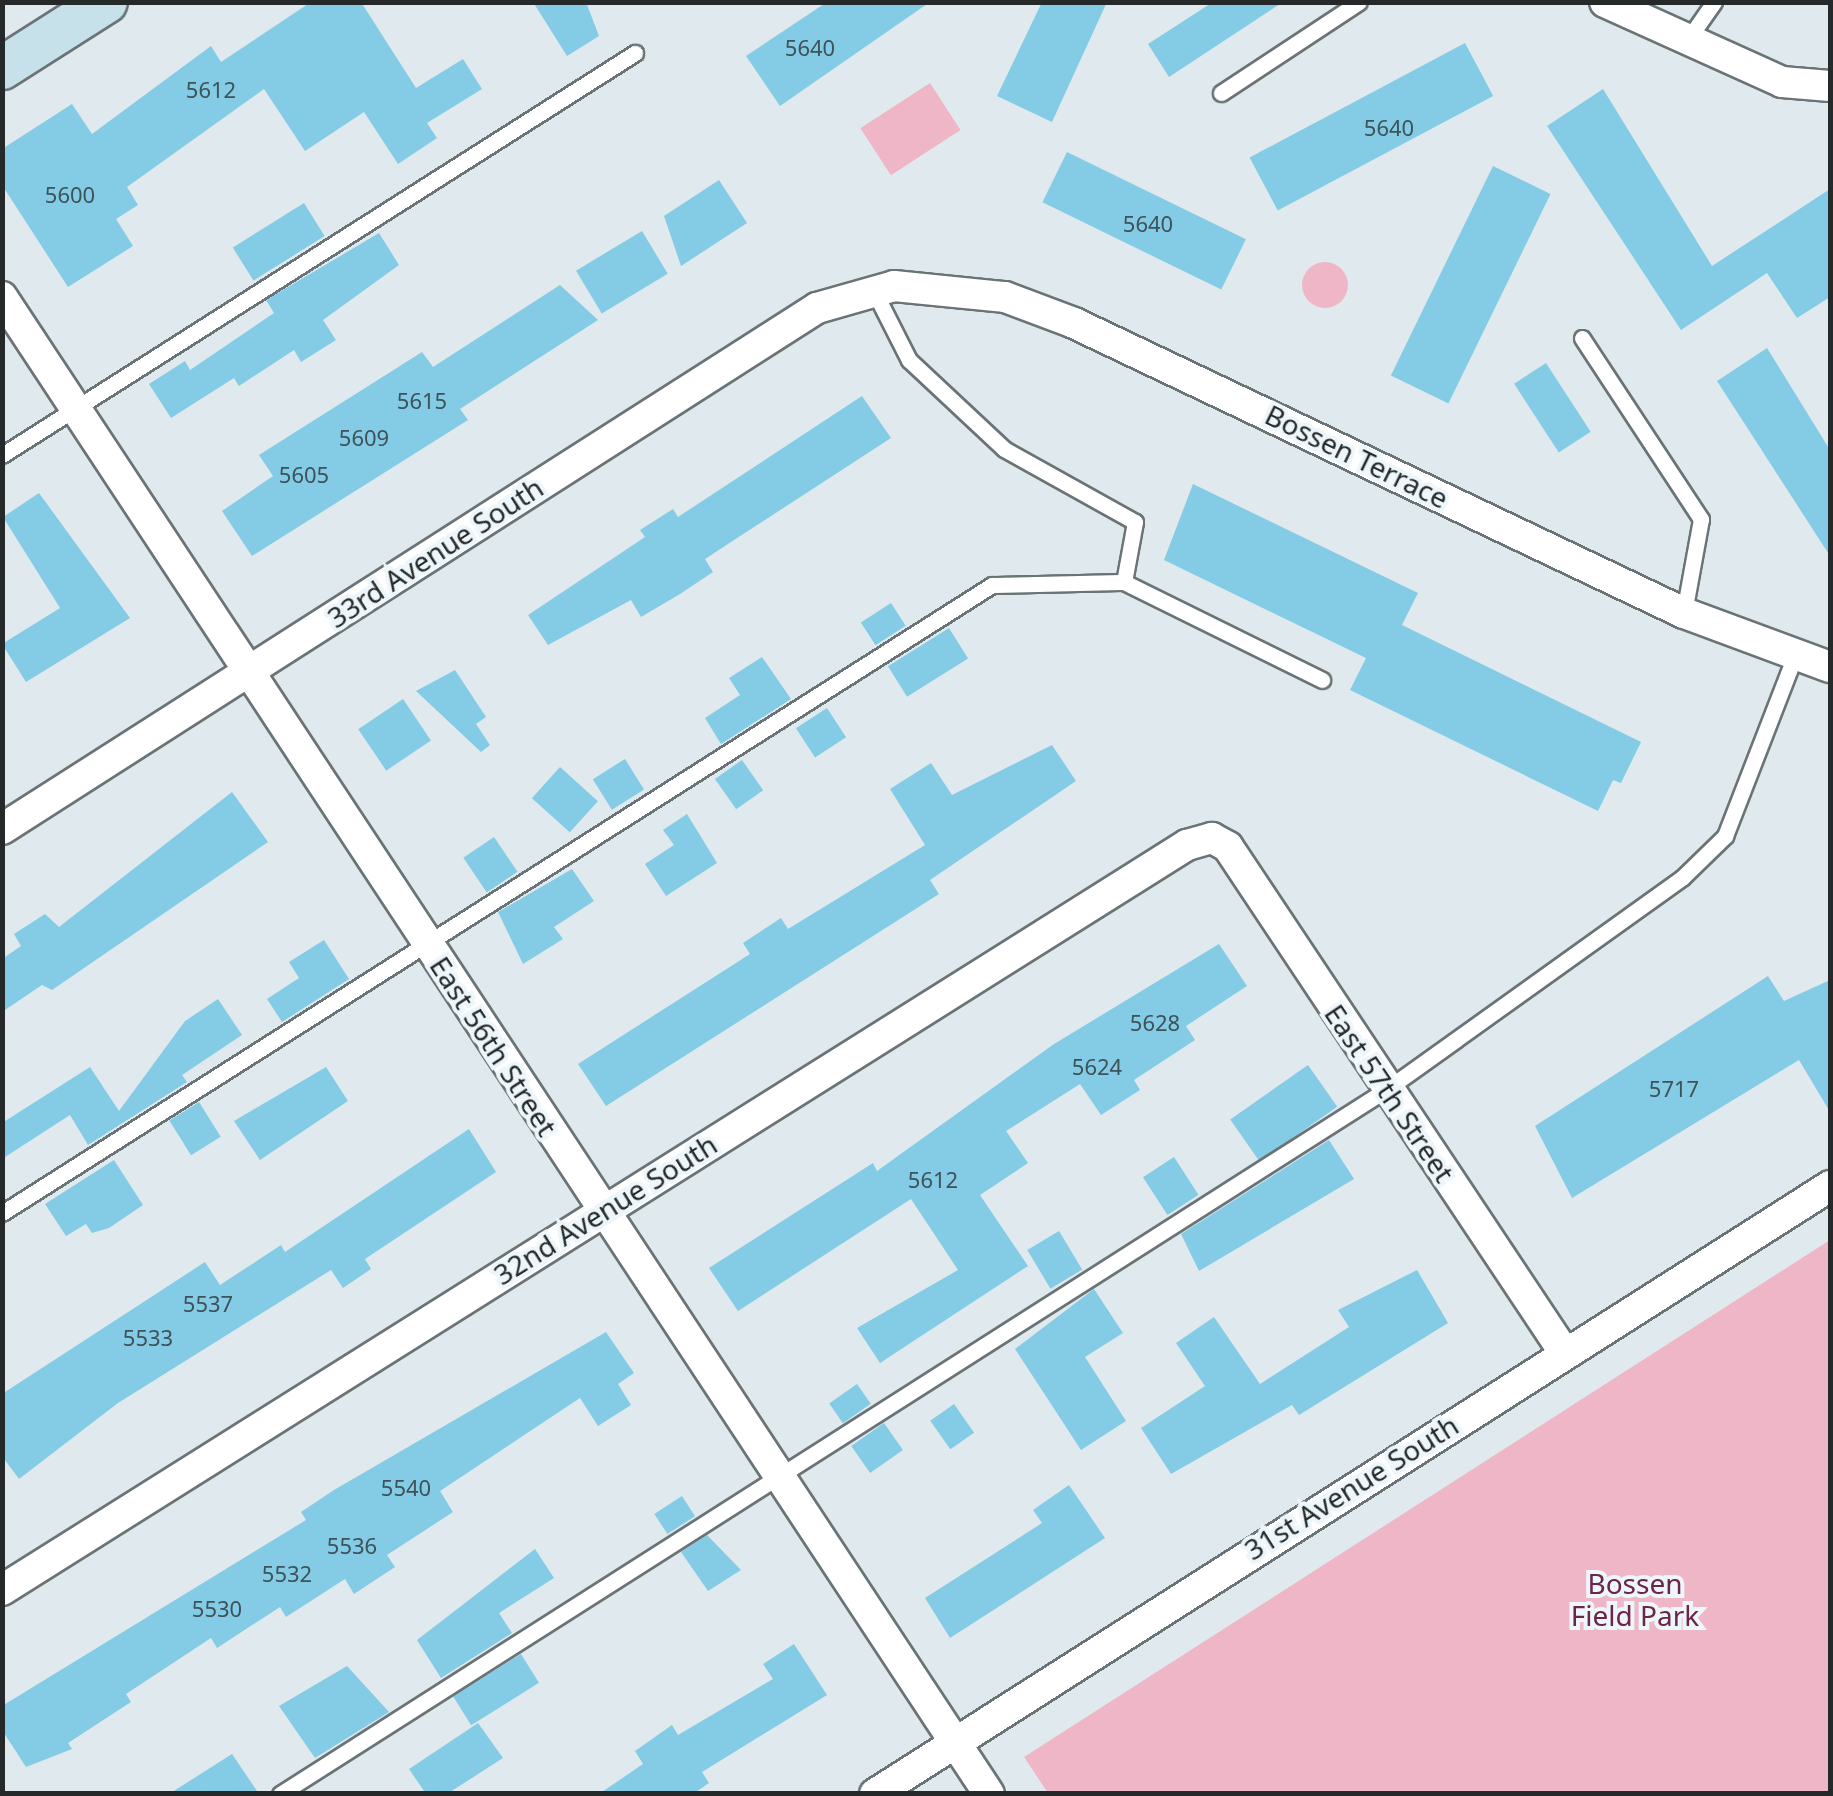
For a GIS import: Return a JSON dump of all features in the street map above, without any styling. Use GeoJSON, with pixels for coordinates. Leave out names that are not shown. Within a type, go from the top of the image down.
{"type":"FeatureCollection","features":[{"type":"Feature","properties":{"kind":"street"},"geometry":{"type":"LineString","coordinates":[[2,68],[106,2]]}},
{"type":"Feature","properties":{"kind":"street"},"geometry":{"type":"LineString","coordinates":[[1605,2],[1686,42],[1782,82],[1830,86]]}},
{"type":"Feature","properties":{"kind":"street","name":"Bossen Terrace"},"geometry":{"type":"LineString","coordinates":[[873,289],[953,287],[1074,324],[1684,613],[1794,658],[1830,667]]}},
{"type":"Feature","properties":{"kind":"street","name":"33rd Avenue South"},"geometry":{"type":"LineString","coordinates":[[2,829],[818,308],[873,289]]}},
{"type":"Feature","properties":{"kind":"street","name":"East 56th Street"},"geometry":{"type":"LineString","coordinates":[[2,297],[989,1794]]}},
{"type":"Feature","properties":{"kind":"street","name":"East 57th Street"},"geometry":{"type":"LineString","coordinates":[[1212,838],[1228,847],[1564,1352]]}},
{"type":"Feature","properties":{"kind":"street","name":"32nd Avenue South"},"geometry":{"type":"LineString","coordinates":[[2,1590],[1187,845],[1212,838]]}},
{"type":"Feature","properties":{"kind":"street","name":"31st Avenue South"},"geometry":{"type":"LineString","coordinates":[[875,1794],[1830,1186]]}},
{"type":"Feature","properties":{"kind":"lane"},"geometry":{"type":"LineString","coordinates":[[1686,42],[1714,2]]}},
{"type":"Feature","properties":{"kind":"lane"},"geometry":{"type":"LineString","coordinates":[[1221,93],[1350,5]]}},
{"type":"Feature","properties":{"kind":"lane"},"geometry":{"type":"LineString","coordinates":[[2,455],[635,53]]}},
{"type":"Feature","properties":{"kind":"lane"},"geometry":{"type":"LineString","coordinates":[[873,289],[909,360],[1004,449],[1136,522],[1124,582]]}},
{"type":"Feature","properties":{"kind":"lane"},"geometry":{"type":"LineString","coordinates":[[1582,338],[1701,519],[1684,613]]}},
{"type":"Feature","properties":{"kind":"lane"},"geometry":{"type":"LineString","coordinates":[[2,1213],[425,940],[992,585],[1124,582],[1322,680]]}},
{"type":"Feature","properties":{"kind":"lane"},"geometry":{"type":"LineString","coordinates":[[280,1794],[1387,1089],[1684,877],[1725,836],[1794,658]]}},
{"type":"Feature","properties":{"kind":"green space"},"geometry":{"type":"Polygon","coordinates":[[[930,83],[960,130],[891,175],[860,128],[930,83]]]}},
{"type":"Feature","properties":{"kind":"green space"},"geometry":{"type":"Polygon","coordinates":[[[1325,262],[1341,269],[1348,285],[1341,301],[1325,308],[1309,301],[1302,285],[1309,269],[1325,262]]]}},
{"type":"Feature","properties":{"kind":"green space","name":"Bossen Field Park"},"geometry":{"type":"Polygon","coordinates":[[[1830,1240],[1830,1793],[1048,1793],[1024,1757],[1830,1240]]]}},
{"type":"Feature","properties":{"kind":"building"},"geometry":{"type":"Polygon","coordinates":[[[311,2],[361,2],[416,88],[463,59],[482,89],[427,123],[437,138],[398,164],[364,112],[305,151],[264,89],[127,187],[138,205],[116,219],[133,246],[68,287],[2,185],[2,149],[72,104],[92,134],[211,46],[221,62],[311,2]]]}},
{"type":"Feature","properties":{"kind":"building"},"geometry":{"type":"Polygon","coordinates":[[[533,2],[586,2],[599,36],[567,56],[533,2]]]}},
{"type":"Feature","properties":{"kind":"building"},"geometry":{"type":"Polygon","coordinates":[[[827,2],[930,2],[780,106],[746,56],[827,2]]]}},
{"type":"Feature","properties":{"kind":"building"},"geometry":{"type":"Polygon","coordinates":[[[1042,2],[1107,2],[1052,122],[997,96],[1042,2]]]}},
{"type":"Feature","properties":{"kind":"building"},"geometry":{"type":"Polygon","coordinates":[[[1213,2],[1283,2],[1169,77],[1148,44],[1213,2]]]}},
{"type":"Feature","properties":{"kind":"building"},"geometry":{"type":"Polygon","coordinates":[[[1465,43],[1493,96],[1278,211],[1250,158],[1465,43]]]}},
{"type":"Feature","properties":{"kind":"building"},"geometry":{"type":"Polygon","coordinates":[[[1603,89],[1712,266],[1830,189],[1830,297],[1797,318],[1767,273],[1681,330],[1547,126],[1603,89]]]}},
{"type":"Feature","properties":{"kind":"building"},"geometry":{"type":"Polygon","coordinates":[[[1067,152],[1246,239],[1221,290],[1042,202],[1067,152]]]}},
{"type":"Feature","properties":{"kind":"building"},"geometry":{"type":"Polygon","coordinates":[[[1493,166],[1551,194],[1448,403],[1391,375],[1493,166]]]}},
{"type":"Feature","properties":{"kind":"building"},"geometry":{"type":"Polygon","coordinates":[[[719,180],[747,223],[681,266],[664,216],[719,180]]]}},
{"type":"Feature","properties":{"kind":"building"},"geometry":{"type":"Polygon","coordinates":[[[304,203],[325,236],[253,281],[233,248],[304,203]]]}},
{"type":"Feature","properties":{"kind":"building"},"geometry":{"type":"Polygon","coordinates":[[[642,231],[668,274],[602,314],[576,271],[642,231]]]}},
{"type":"Feature","properties":{"kind":"building"},"geometry":{"type":"Polygon","coordinates":[[[379,233],[399,265],[323,320],[336,340],[301,362],[294,350],[239,386],[234,378],[171,418],[149,384],[185,361],[190,370],[274,313],[266,300],[379,233]]]}},
{"type":"Feature","properties":{"kind":"building"},"geometry":{"type":"Polygon","coordinates":[[[560,285],[598,320],[460,409],[468,420],[252,556],[222,511],[273,476],[259,455],[422,352],[433,367],[560,285]]]}},
{"type":"Feature","properties":{"kind":"building"},"geometry":{"type":"Polygon","coordinates":[[[1767,348],[1830,450],[1830,556],[1717,381],[1767,348]]]}},
{"type":"Feature","properties":{"kind":"building"},"geometry":{"type":"Polygon","coordinates":[[[1546,363],[1591,432],[1559,452],[1514,384],[1546,363]]]}},
{"type":"Feature","properties":{"kind":"building"},"geometry":{"type":"Polygon","coordinates":[[[862,396],[891,438],[705,559],[713,572],[680,594],[641,617],[631,600],[548,645],[528,615],[645,537],[640,530],[673,509],[678,517],[862,396]]]}},
{"type":"Feature","properties":{"kind":"building"},"geometry":{"type":"Polygon","coordinates":[[[1193,484],[1418,593],[1402,625],[1641,742],[1621,783],[1613,780],[1598,811],[1350,690],[1366,658],[1164,560],[1193,484]]]}},
{"type":"Feature","properties":{"kind":"building"},"geometry":{"type":"Polygon","coordinates":[[[39,493],[130,618],[26,682],[2,644],[60,608],[3,517],[39,493]]]}},
{"type":"Feature","properties":{"kind":"building"},"geometry":{"type":"Polygon","coordinates":[[[891,603],[906,626],[876,645],[861,623],[891,603]]]}},
{"type":"Feature","properties":{"kind":"building"},"geometry":{"type":"Polygon","coordinates":[[[949,628],[968,659],[907,697],[888,666],[949,628]]]}},
{"type":"Feature","properties":{"kind":"building"},"geometry":{"type":"Polygon","coordinates":[[[762,657],[791,699],[721,744],[705,718],[740,695],[729,678],[762,657]]]}},
{"type":"Feature","properties":{"kind":"building"},"geometry":{"type":"Polygon","coordinates":[[[455,670],[486,717],[476,724],[490,745],[481,752],[416,691],[455,670]]]}},
{"type":"Feature","properties":{"kind":"building"},"geometry":{"type":"Polygon","coordinates":[[[403,699],[431,740],[386,771],[358,729],[403,699]]]}},
{"type":"Feature","properties":{"kind":"building"},"geometry":{"type":"Polygon","coordinates":[[[827,708],[846,737],[815,758],[796,728],[827,708]]]}},
{"type":"Feature","properties":{"kind":"building"},"geometry":{"type":"Polygon","coordinates":[[[1052,745],[1076,781],[930,880],[939,894],[606,1106],[578,1064],[750,954],[743,943],[781,918],[788,929],[925,845],[890,789],[931,763],[952,795],[1052,745]]]}},
{"type":"Feature","properties":{"kind":"building"},"geometry":{"type":"Polygon","coordinates":[[[625,759],[644,790],[612,810],[593,779],[625,759]]]}},
{"type":"Feature","properties":{"kind":"building"},"geometry":{"type":"Polygon","coordinates":[[[742,760],[763,790],[736,809],[715,779],[742,760]]]}},
{"type":"Feature","properties":{"kind":"building"},"geometry":{"type":"Polygon","coordinates":[[[560,767],[598,801],[570,832],[532,798],[560,767]]]}},
{"type":"Feature","properties":{"kind":"building"},"geometry":{"type":"Polygon","coordinates":[[[232,792],[268,842],[52,990],[42,985],[2,1012],[2,959],[21,946],[14,934],[45,914],[59,927],[232,792]]]}},
{"type":"Feature","properties":{"kind":"building"},"geometry":{"type":"Polygon","coordinates":[[[687,814],[717,863],[666,896],[645,864],[674,845],[663,830],[687,814]]]}},
{"type":"Feature","properties":{"kind":"building"},"geometry":{"type":"Polygon","coordinates":[[[494,837],[517,872],[487,893],[463,858],[494,837]]]}},
{"type":"Feature","properties":{"kind":"building"},"geometry":{"type":"Polygon","coordinates":[[[572,869],[594,901],[554,927],[563,939],[523,964],[498,912],[572,869]]]}},
{"type":"Feature","properties":{"kind":"building"},"geometry":{"type":"Polygon","coordinates":[[[324,940],[349,979],[282,1022],[267,999],[299,978],[289,962],[324,940]]]}},
{"type":"Feature","properties":{"kind":"building"},"geometry":{"type":"Polygon","coordinates":[[[1219,944],[1247,986],[1186,1026],[1195,1040],[1134,1080],[1140,1090],[1101,1115],[1080,1084],[1006,1131],[1028,1163],[980,1195],[1028,1266],[880,1363],[857,1328],[958,1270],[911,1199],[738,1311],[709,1268],[873,1163],[877,1171],[1054,1044],[1219,944]]]}},
{"type":"Feature","properties":{"kind":"building"},"geometry":{"type":"Polygon","coordinates":[[[1768,976],[1784,1001],[1830,980],[1830,1112],[1799,1060],[1572,1198],[1535,1126],[1768,976]]]}},
{"type":"Feature","properties":{"kind":"building"},"geometry":{"type":"Polygon","coordinates":[[[218,999],[242,1035],[182,1075],[187,1082],[88,1145],[70,1115],[2,1159],[2,1123],[90,1067],[119,1111],[185,1021],[218,999]]]}},
{"type":"Feature","properties":{"kind":"building"},"geometry":{"type":"Polygon","coordinates":[[[1308,1065],[1337,1107],[1259,1161],[1230,1119],[1308,1065]]]}},
{"type":"Feature","properties":{"kind":"building"},"geometry":{"type":"Polygon","coordinates":[[[326,1067],[348,1101],[260,1160],[234,1121],[326,1067]]]}},
{"type":"Feature","properties":{"kind":"building"},"geometry":{"type":"Polygon","coordinates":[[[199,1102],[221,1137],[191,1155],[169,1121],[199,1102]]]}},
{"type":"Feature","properties":{"kind":"building"},"geometry":{"type":"Polygon","coordinates":[[[469,1129],[496,1172],[365,1259],[371,1269],[343,1288],[331,1270],[118,1403],[19,1479],[2,1456],[2,1394],[205,1262],[220,1285],[281,1245],[285,1252],[469,1129]]]}},
{"type":"Feature","properties":{"kind":"building"},"geometry":{"type":"Polygon","coordinates":[[[1329,1140],[1354,1179],[1199,1271],[1181,1234],[1329,1140]]]}},
{"type":"Feature","properties":{"kind":"building"},"geometry":{"type":"Polygon","coordinates":[[[1174,1157],[1199,1195],[1167,1215],[1143,1177],[1174,1157]]]}},
{"type":"Feature","properties":{"kind":"building"},"geometry":{"type":"Polygon","coordinates":[[[114,1160],[143,1205],[109,1228],[92,1233],[86,1224],[66,1236],[45,1204],[114,1160]]]}},
{"type":"Feature","properties":{"kind":"building"},"geometry":{"type":"Polygon","coordinates":[[[1059,1231],[1082,1270],[1050,1289],[1027,1250],[1059,1231]]]}},
{"type":"Feature","properties":{"kind":"building"},"geometry":{"type":"Polygon","coordinates":[[[1417,1270],[1448,1323],[1299,1415],[1292,1405],[1171,1474],[1141,1428],[1205,1386],[1176,1343],[1214,1317],[1260,1384],[1349,1327],[1338,1310],[1417,1270]]]}},
{"type":"Feature","properties":{"kind":"building"},"geometry":{"type":"Polygon","coordinates":[[[1094,1289],[1123,1333],[1085,1357],[1126,1421],[1081,1450],[1015,1349],[1094,1289]]]}},
{"type":"Feature","properties":{"kind":"building"},"geometry":{"type":"Polygon","coordinates":[[[606,1332],[634,1373],[618,1384],[631,1405],[598,1426],[580,1398],[440,1491],[453,1512],[387,1555],[395,1567],[354,1594],[345,1579],[286,1617],[280,1607],[217,1648],[211,1638],[126,1694],[131,1702],[68,1743],[72,1749],[26,1767],[2,1730],[2,1706],[306,1520],[301,1512],[334,1490],[606,1332]]]}},
{"type":"Feature","properties":{"kind":"building"},"geometry":{"type":"Polygon","coordinates":[[[857,1384],[871,1404],[843,1423],[829,1404],[857,1384]]]}},
{"type":"Feature","properties":{"kind":"building"},"geometry":{"type":"Polygon","coordinates":[[[954,1404],[974,1433],[950,1449],[930,1421],[954,1404]]]}},
{"type":"Feature","properties":{"kind":"building"},"geometry":{"type":"Polygon","coordinates":[[[884,1423],[903,1450],[870,1473],[851,1446],[884,1423]]]}},
{"type":"Feature","properties":{"kind":"building"},"geometry":{"type":"Polygon","coordinates":[[[1069,1485],[1105,1538],[950,1638],[925,1598],[1042,1523],[1033,1510],[1069,1485]]]}},
{"type":"Feature","properties":{"kind":"building"},"geometry":{"type":"Polygon","coordinates":[[[682,1496],[695,1516],[667,1534],[654,1514],[682,1496]]]}},
{"type":"Feature","properties":{"kind":"building"},"geometry":{"type":"Polygon","coordinates":[[[707,1535],[741,1570],[708,1591],[681,1552],[707,1535]]]}},
{"type":"Feature","properties":{"kind":"building"},"geometry":{"type":"Polygon","coordinates":[[[535,1549],[554,1578],[499,1613],[512,1633],[441,1678],[417,1640],[535,1549]]]}},
{"type":"Feature","properties":{"kind":"building"},"geometry":{"type":"Polygon","coordinates":[[[794,1644],[827,1695],[702,1772],[709,1783],[693,1794],[599,1794],[643,1764],[635,1751],[672,1725],[678,1735],[773,1679],[763,1664],[794,1644]]]}},
{"type":"Feature","properties":{"kind":"building"},"geometry":{"type":"Polygon","coordinates":[[[521,1654],[539,1683],[471,1725],[453,1696],[521,1654]]]}},
{"type":"Feature","properties":{"kind":"building"},"geometry":{"type":"Polygon","coordinates":[[[347,1666],[389,1712],[315,1758],[279,1706],[347,1666]]]}},
{"type":"Feature","properties":{"kind":"building"},"geometry":{"type":"Polygon","coordinates":[[[478,1723],[503,1758],[447,1794],[426,1794],[409,1769],[478,1723]]]}},
{"type":"Feature","properties":{"kind":"building"},"geometry":{"type":"Polygon","coordinates":[[[232,1754],[259,1794],[169,1794],[232,1754]]]}}]}
